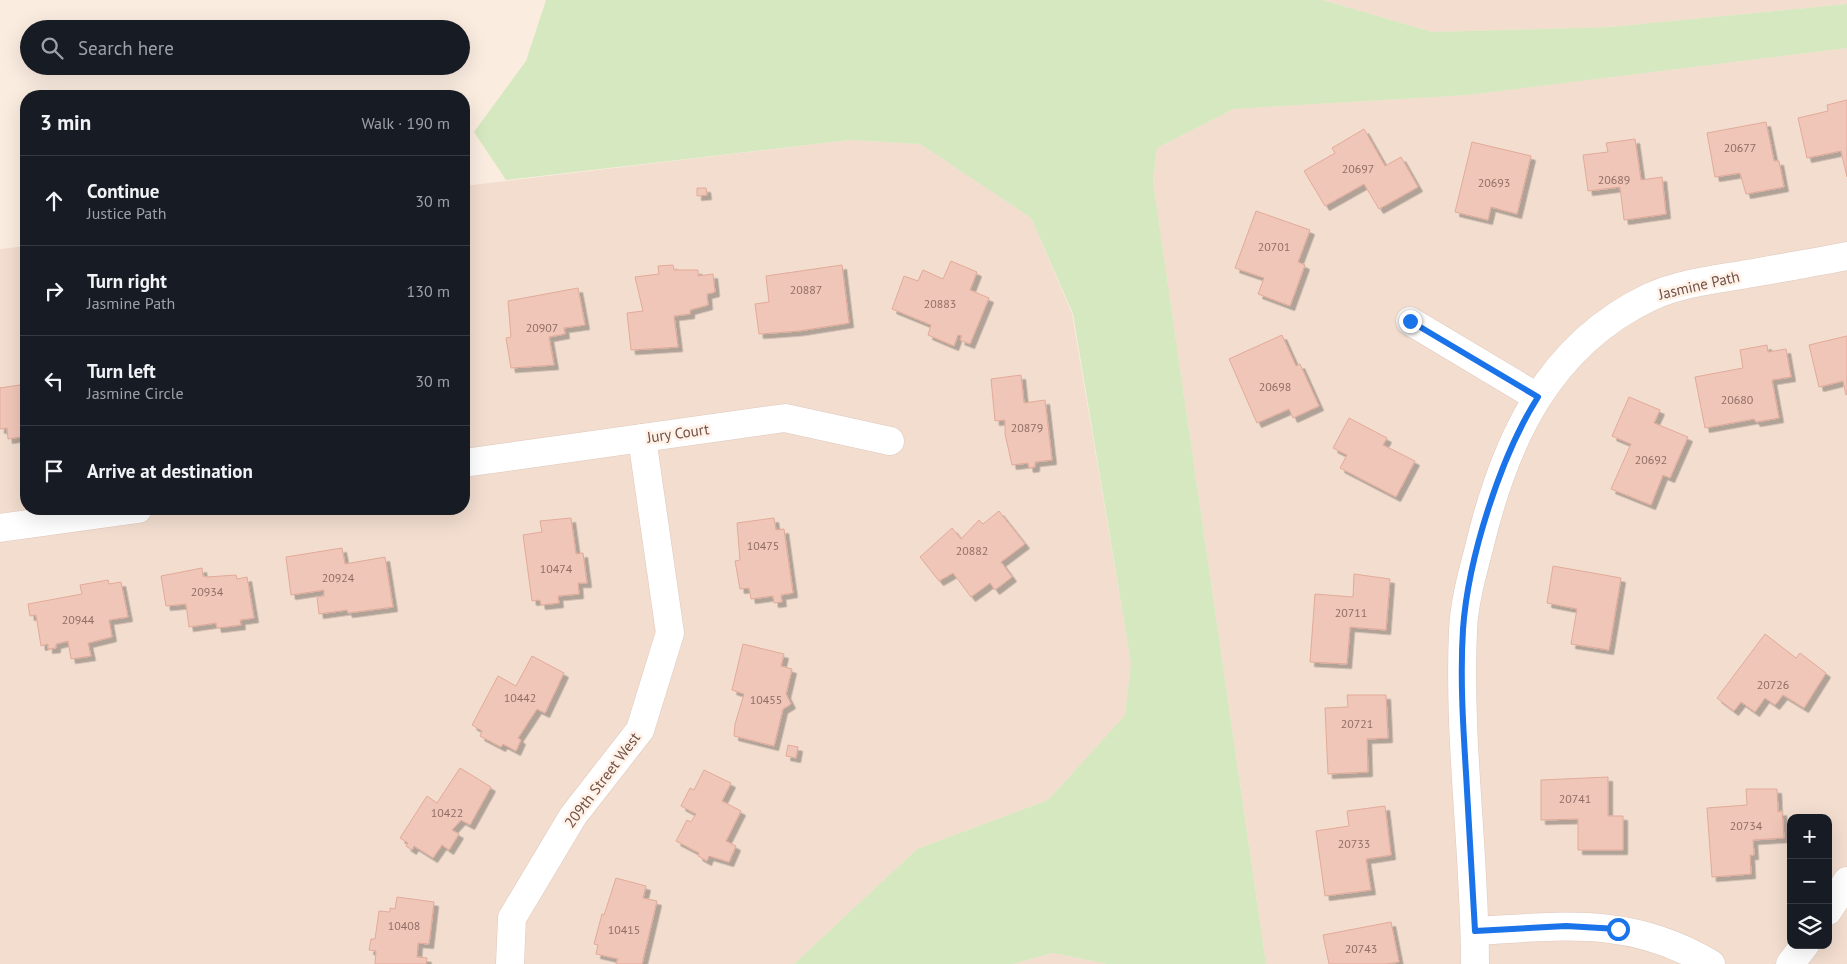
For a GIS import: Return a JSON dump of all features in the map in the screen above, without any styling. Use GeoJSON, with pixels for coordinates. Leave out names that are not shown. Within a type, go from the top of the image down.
{"type":"FeatureCollection","features":[{"type":"Feature","properties":{"kind":"street","name":"Jasmine Path"},"geometry":{"type":"LineString","coordinates":[[1475,964],[1475,931],[1462,711],[1463,629],[1469,589],[1487,512],[1516,438],[1553,374],[1587,337],[1608,321],[1652,296],[1705,281],[1847,256]]}},
{"type":"Feature","properties":{"kind":"street"},"geometry":{"type":"LineString","coordinates":[[1410,321],[1538,397]]}},
{"type":"Feature","properties":{"kind":"street","name":"Jury Court"},"geometry":{"type":"LineString","coordinates":[[470,462],[785,418],[890,441]]}},
{"type":"Feature","properties":{"kind":"street","name":"209th Street West"},"geometry":{"type":"LineString","coordinates":[[510,964],[512,918],[573,816],[640,730],[670,633],[642,438]]}},
{"type":"Feature","properties":{"kind":"street"},"geometry":{"type":"LineString","coordinates":[[0,528],[94,515]]}},
{"type":"Feature","properties":{"kind":"street"},"geometry":{"type":"LineString","coordinates":[[1832,905],[1847,881]]}},
{"type":"Feature","properties":{"kind":"street"},"geometry":{"type":"LineString","coordinates":[[1475,931],[1566,926],[1618,929],[1670,942],[1711,964]]}},
{"type":"Feature","properties":{"kind":"street"},"geometry":{"type":"LineString","coordinates":[[1790,964],[1801,949]]}},
{"type":"Feature","properties":{"kind":"shaded area"},"geometry":{"type":"Polygon","coordinates":[[[1323,0],[1847,0],[1847,4],[1610,27],[1432,32],[1323,0]]]}},
{"type":"Feature","properties":{"kind":"shaded area"},"geometry":{"type":"Polygon","coordinates":[[[1847,48],[1847,964],[1266,964],[1153,181],[1157,148],[1234,109],[1468,95],[1847,48]]]}},
{"type":"Feature","properties":{"kind":"shaded area"},"geometry":{"type":"Polygon","coordinates":[[[851,140],[920,144],[1031,218],[1072,314],[1131,663],[1125,715],[1048,800],[917,849],[794,964],[0,964],[0,249],[20,247],[20,515],[470,515],[470,185],[851,140]]]}},
{"type":"Feature","properties":{"kind":"shaded area"},"geometry":{"type":"Polygon","coordinates":[[[1053,953],[1107,964],[1013,964],[1053,953]]]}},
{"type":"Feature","properties":{"kind":"green space"},"geometry":{"type":"Polygon","coordinates":[[[546,0],[1323,0],[1432,32],[1610,27],[1847,4],[1847,48],[1468,95],[1234,109],[1157,148],[1153,181],[1266,964],[1107,964],[1053,953],[1013,964],[794,964],[917,849],[1048,800],[1125,715],[1131,663],[1073,314],[1031,218],[920,144],[850,140],[506,180],[474,132],[526,61],[546,0]]]}},
{"type":"Feature","properties":{"kind":"building"},"geometry":{"type":"Polygon","coordinates":[[[1847,100],[1847,177],[1841,151],[1807,158],[1798,118],[1828,111],[1827,105],[1847,100]]]}},
{"type":"Feature","properties":{"kind":"building"},"geometry":{"type":"Polygon","coordinates":[[[1766,122],[1774,161],[1779,161],[1784,187],[1746,194],[1740,173],[1715,177],[1707,133],[1766,122]]]}},
{"type":"Feature","properties":{"kind":"building"},"geometry":{"type":"Polygon","coordinates":[[[1364,129],[1385,166],[1401,157],[1418,187],[1379,209],[1364,184],[1325,206],[1304,171],[1335,153],[1332,148],[1364,129]]]}},
{"type":"Feature","properties":{"kind":"building"},"geometry":{"type":"Polygon","coordinates":[[[1635,139],[1641,180],[1662,177],[1666,214],[1624,220],[1620,187],[1588,191],[1583,155],[1608,152],[1606,143],[1635,139]]]}},
{"type":"Feature","properties":{"kind":"building"},"geometry":{"type":"Polygon","coordinates":[[[1472,142],[1531,156],[1517,214],[1491,207],[1488,220],[1455,212],[1472,142]]]}},
{"type":"Feature","properties":{"kind":"building"},"geometry":{"type":"Polygon","coordinates":[[[697,188],[706,188],[707,195],[697,196],[697,188]]]}},
{"type":"Feature","properties":{"kind":"building"},"geometry":{"type":"Polygon","coordinates":[[[1256,211],[1310,230],[1298,262],[1305,265],[1290,306],[1258,294],[1264,278],[1235,268],[1256,211]]]}},
{"type":"Feature","properties":{"kind":"building"},"geometry":{"type":"Polygon","coordinates":[[[951,261],[977,272],[970,290],[989,298],[970,344],[960,340],[962,336],[958,335],[954,346],[928,335],[931,325],[892,309],[904,276],[918,281],[923,270],[943,279],[951,261]]]}},
{"type":"Feature","properties":{"kind":"building"},"geometry":{"type":"Polygon","coordinates":[[[673,265],[674,270],[698,270],[698,276],[713,274],[715,292],[707,294],[708,305],[690,310],[690,314],[674,316],[678,347],[631,350],[627,313],[643,311],[635,277],[659,274],[658,266],[673,265]]]}},
{"type":"Feature","properties":{"kind":"building"},"geometry":{"type":"Polygon","coordinates":[[[842,265],[849,323],[799,331],[759,334],[755,304],[769,302],[766,276],[842,265]]]}},
{"type":"Feature","properties":{"kind":"building"},"geometry":{"type":"Polygon","coordinates":[[[578,288],[585,325],[564,328],[565,334],[549,337],[554,365],[511,368],[506,338],[511,337],[508,301],[578,288]]]}},
{"type":"Feature","properties":{"kind":"building"},"geometry":{"type":"Polygon","coordinates":[[[1282,335],[1296,366],[1300,364],[1319,406],[1293,418],[1289,409],[1257,423],[1229,359],[1282,335]]]}},
{"type":"Feature","properties":{"kind":"building"},"geometry":{"type":"Polygon","coordinates":[[[1847,336],[1846,395],[1843,381],[1819,387],[1809,345],[1847,336]]]}},
{"type":"Feature","properties":{"kind":"building"},"geometry":{"type":"Polygon","coordinates":[[[1767,345],[1768,352],[1786,349],[1791,377],[1772,380],[1779,418],[1756,422],[1754,419],[1705,428],[1695,377],[1743,368],[1740,350],[1767,345]]]}},
{"type":"Feature","properties":{"kind":"building"},"geometry":{"type":"Polygon","coordinates":[[[1021,375],[1024,403],[1045,400],[1052,460],[1035,462],[1035,467],[1029,468],[1028,463],[1012,465],[1005,434],[1005,420],[995,421],[991,379],[1021,375]]]}},
{"type":"Feature","properties":{"kind":"building"},"geometry":{"type":"Polygon","coordinates":[[[20,385],[20,437],[8,439],[7,428],[0,429],[0,388],[20,385]]]}},
{"type":"Feature","properties":{"kind":"building"},"geometry":{"type":"Polygon","coordinates":[[[1629,397],[1660,410],[1654,423],[1688,437],[1670,478],[1663,475],[1651,505],[1611,489],[1631,444],[1612,436],[1629,397]]]}},
{"type":"Feature","properties":{"kind":"building"},"geometry":{"type":"Polygon","coordinates":[[[1349,418],[1387,438],[1383,445],[1415,461],[1396,497],[1340,468],[1347,455],[1333,448],[1349,418]]]}},
{"type":"Feature","properties":{"kind":"building"},"geometry":{"type":"Polygon","coordinates":[[[999,511],[1025,544],[1001,562],[1012,577],[995,590],[990,583],[971,597],[953,573],[939,581],[920,557],[952,528],[961,539],[979,520],[983,524],[999,511]]]}},
{"type":"Feature","properties":{"kind":"building"},"geometry":{"type":"Polygon","coordinates":[[[571,518],[576,554],[583,553],[587,583],[578,583],[579,594],[558,596],[559,603],[541,605],[540,600],[532,601],[523,535],[542,532],[540,521],[571,518]]]}},
{"type":"Feature","properties":{"kind":"building"},"geometry":{"type":"Polygon","coordinates":[[[774,518],[776,530],[784,529],[793,593],[781,595],[782,602],[774,603],[773,596],[751,599],[749,588],[740,589],[735,561],[740,560],[737,523],[774,518]]]}},
{"type":"Feature","properties":{"kind":"building"},"geometry":{"type":"Polygon","coordinates":[[[342,548],[345,564],[385,557],[393,607],[348,613],[347,610],[319,614],[317,597],[324,596],[324,590],[291,595],[286,557],[342,548]]]}},
{"type":"Feature","properties":{"kind":"building"},"geometry":{"type":"Polygon","coordinates":[[[1553,566],[1621,578],[1609,650],[1571,644],[1577,609],[1547,603],[1553,566]]]}},
{"type":"Feature","properties":{"kind":"building"},"geometry":{"type":"Polygon","coordinates":[[[202,568],[203,576],[207,577],[236,575],[237,579],[247,577],[254,618],[240,620],[241,625],[217,628],[216,623],[189,627],[186,604],[166,606],[161,576],[202,568]]]}},
{"type":"Feature","properties":{"kind":"building"},"geometry":{"type":"Polygon","coordinates":[[[1354,574],[1390,579],[1386,630],[1350,627],[1347,664],[1310,662],[1315,594],[1353,597],[1354,574]]]}},
{"type":"Feature","properties":{"kind":"building"},"geometry":{"type":"Polygon","coordinates":[[[108,580],[109,584],[121,582],[128,617],[109,620],[112,637],[88,643],[91,656],[71,659],[68,641],[56,644],[56,648],[48,649],[48,644],[41,646],[36,615],[30,616],[28,604],[82,594],[80,585],[108,580]]]}},
{"type":"Feature","properties":{"kind":"building"},"geometry":{"type":"Polygon","coordinates":[[[1765,634],[1796,658],[1800,653],[1826,673],[1804,708],[1783,695],[1775,705],[1765,698],[1755,712],[1741,702],[1734,711],[1717,698],[1765,634]]]}},
{"type":"Feature","properties":{"kind":"building"},"geometry":{"type":"Polygon","coordinates":[[[743,644],[784,654],[781,666],[792,669],[786,694],[791,704],[783,709],[774,746],[734,736],[735,724],[744,694],[732,690],[743,644]]]}},
{"type":"Feature","properties":{"kind":"building"},"geometry":{"type":"Polygon","coordinates":[[[532,656],[564,673],[545,713],[537,709],[518,738],[521,740],[516,751],[503,744],[501,747],[480,736],[482,731],[472,725],[498,676],[516,686],[532,656]]]}},
{"type":"Feature","properties":{"kind":"building"},"geometry":{"type":"Polygon","coordinates":[[[1347,695],[1386,695],[1388,738],[1367,739],[1368,772],[1328,774],[1325,708],[1348,707],[1347,695]]]}},
{"type":"Feature","properties":{"kind":"building"},"geometry":{"type":"Polygon","coordinates":[[[788,745],[798,747],[796,758],[786,756],[788,745]]]}},
{"type":"Feature","properties":{"kind":"building"},"geometry":{"type":"Polygon","coordinates":[[[460,768],[491,787],[470,825],[461,820],[452,830],[459,834],[449,850],[442,845],[433,858],[414,846],[412,850],[406,846],[408,843],[400,838],[427,796],[437,803],[460,768]]]}},
{"type":"Feature","properties":{"kind":"building"},"geometry":{"type":"Polygon","coordinates":[[[704,770],[731,783],[722,801],[741,811],[726,841],[736,846],[729,862],[709,856],[707,861],[698,856],[699,853],[676,841],[687,820],[691,822],[696,814],[681,806],[690,788],[694,790],[704,770]]]}},
{"type":"Feature","properties":{"kind":"building"},"geometry":{"type":"Polygon","coordinates":[[[1608,777],[1608,816],[1623,816],[1623,850],[1578,850],[1578,819],[1541,820],[1541,780],[1608,777]]]}},
{"type":"Feature","properties":{"kind":"building"},"geometry":{"type":"Polygon","coordinates":[[[1746,789],[1777,789],[1778,812],[1782,811],[1784,838],[1753,840],[1754,855],[1750,855],[1751,874],[1712,877],[1707,808],[1747,805],[1746,789]]]}},
{"type":"Feature","properties":{"kind":"building"},"geometry":{"type":"Polygon","coordinates":[[[1385,806],[1391,855],[1366,859],[1371,890],[1325,896],[1316,831],[1349,826],[1347,811],[1385,806]]]}},
{"type":"Feature","properties":{"kind":"building"},"geometry":{"type":"Polygon","coordinates":[[[616,878],[646,886],[643,898],[657,901],[642,964],[616,964],[618,959],[596,954],[598,945],[594,944],[602,914],[604,915],[616,878]]]}},
{"type":"Feature","properties":{"kind":"building"},"geometry":{"type":"Polygon","coordinates":[[[397,897],[434,902],[429,944],[418,943],[417,957],[427,958],[426,964],[375,964],[376,951],[369,950],[371,939],[375,939],[379,911],[390,912],[390,908],[395,909],[397,897]]]}},
{"type":"Feature","properties":{"kind":"building"},"geometry":{"type":"Polygon","coordinates":[[[1391,922],[1399,962],[1387,964],[1329,964],[1323,935],[1391,922]]]}},
{"type":"Feature","properties":{"kind":"route"},"geometry":{"type":"LineString","coordinates":[[1410,321],[1538,397],[1516,438],[1487,512],[1469,589],[1463,629],[1462,711],[1475,931],[1566,926],[1618,929]]}}]}
